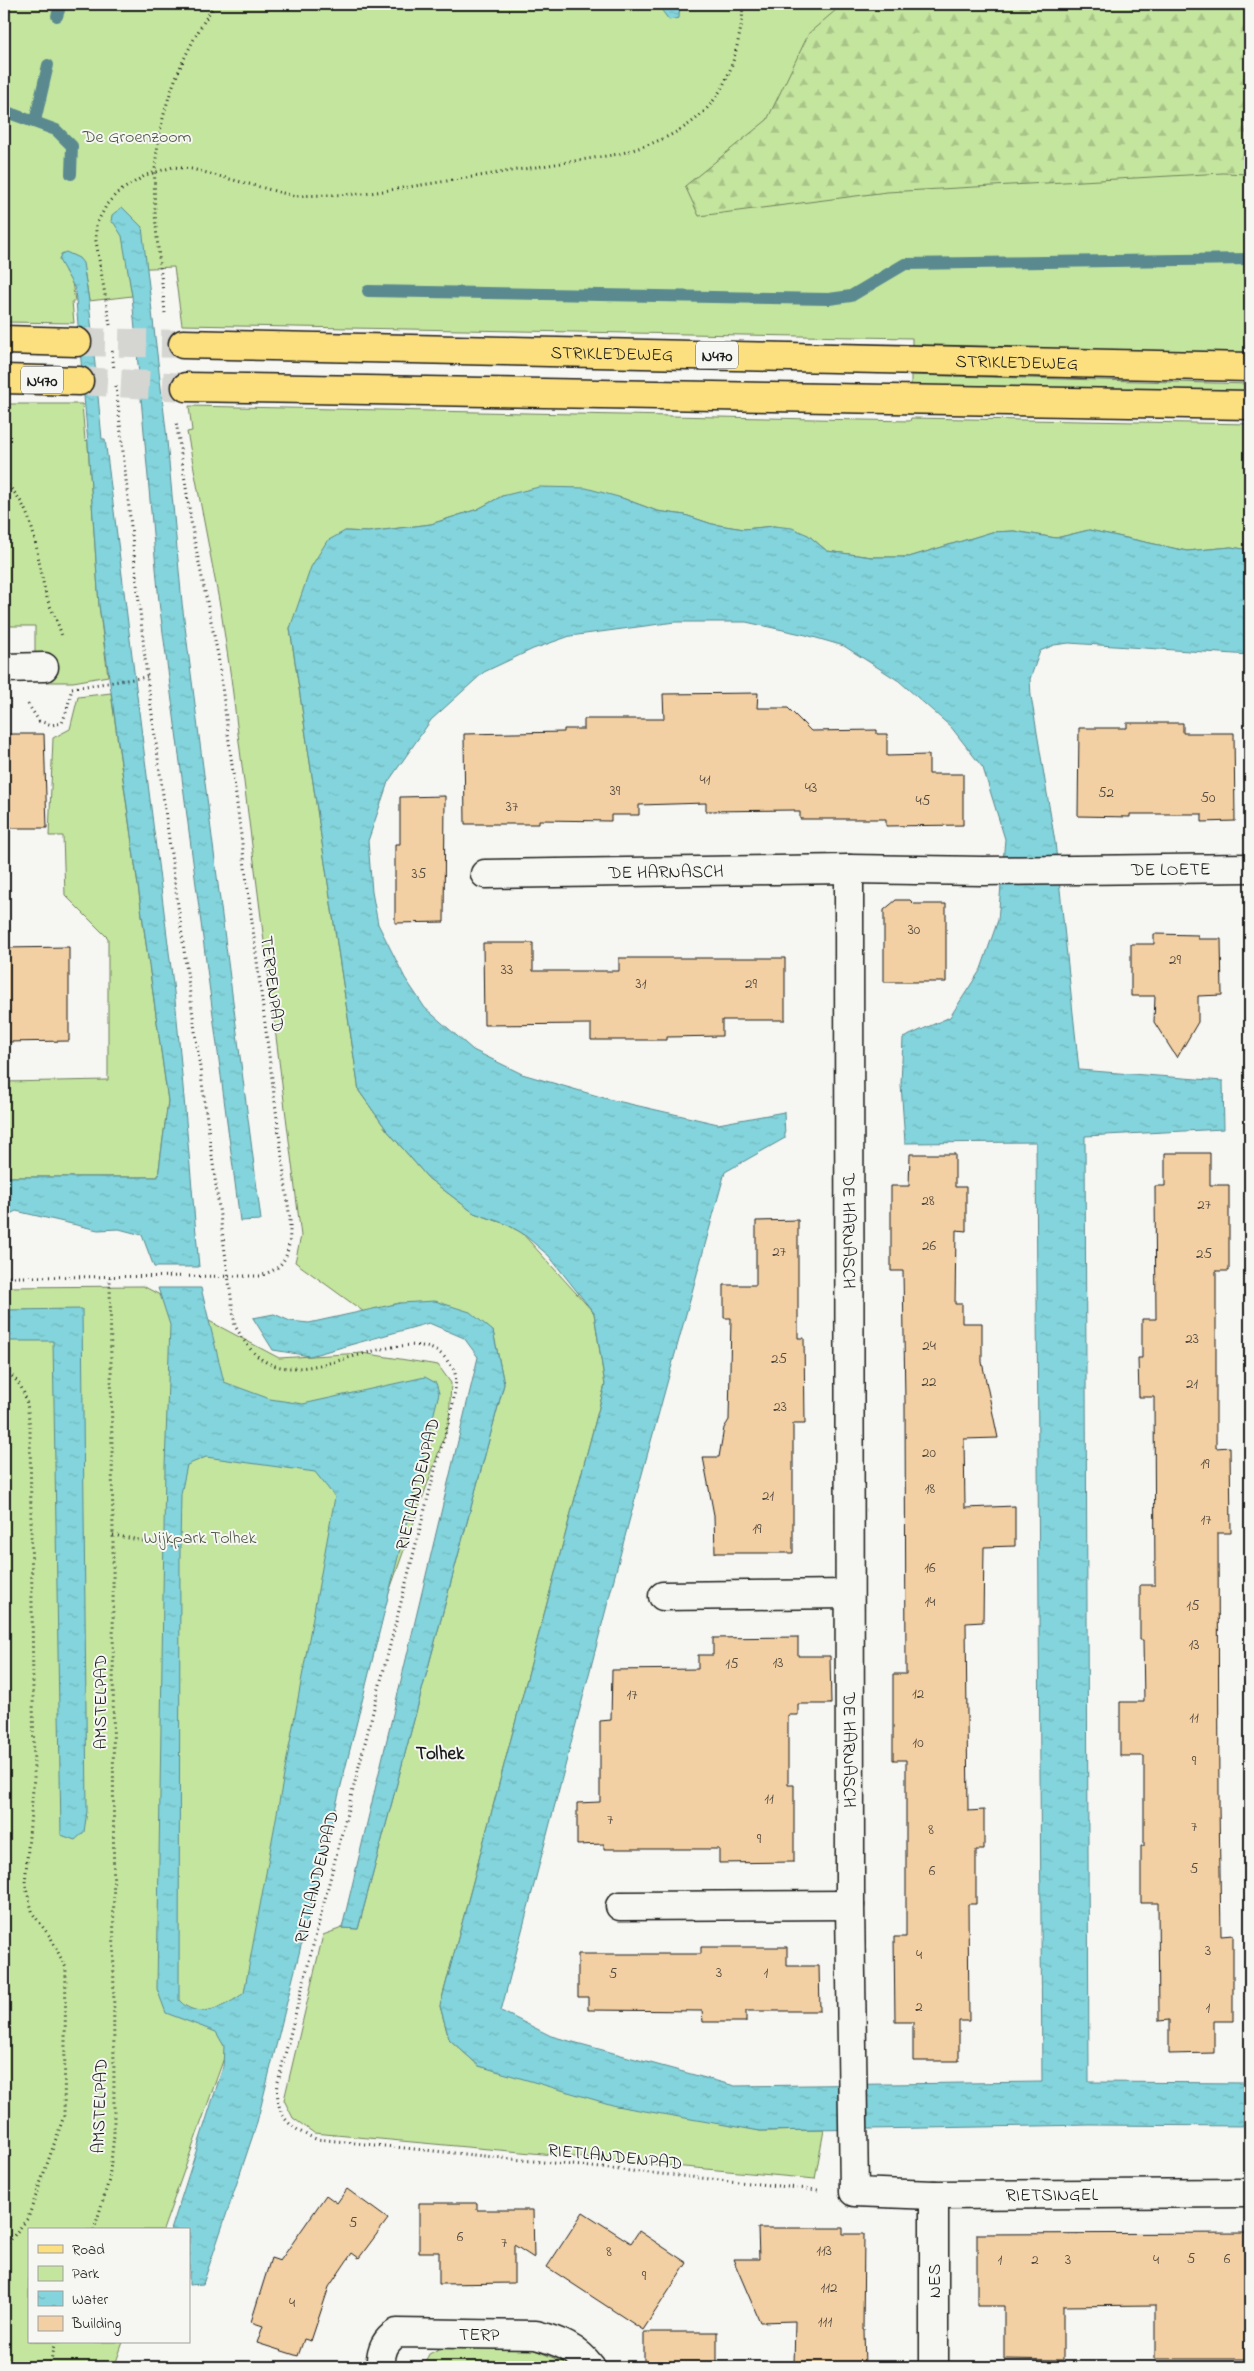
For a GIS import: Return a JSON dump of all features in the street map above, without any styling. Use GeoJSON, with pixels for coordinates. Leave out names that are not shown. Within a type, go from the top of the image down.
{"type":"FeatureCollection","features":[{"type":"Feature","properties":{"kind":"main road","name":"N470"},"geometry":{"type":"LineString","coordinates":[[4,340],[77,342]]}},
{"type":"Feature","properties":{"kind":"main road","name":"STRIKLEDEWEG"},"geometry":{"type":"LineString","coordinates":[[183,344],[1250,366]]}},
{"type":"Feature","properties":{"kind":"main road","name":"N470"},"geometry":{"type":"LineString","coordinates":[[4,379],[80,381]]}},
{"type":"Feature","properties":{"kind":"main road"},"geometry":{"type":"LineString","coordinates":[[186,387],[1250,405]]}},
{"type":"Feature","properties":{"kind":"street"},"geometry":{"type":"LineString","coordinates":[[10,668],[44,667]]}},
{"type":"Feature","properties":{"kind":"street","name":"DE LOETE"},"geometry":{"type":"LineString","coordinates":[[1091,870],[1250,868]]}},
{"type":"Feature","properties":{"kind":"street","name":"DE HARNASCH"},"geometry":{"type":"LineString","coordinates":[[849,869],[850,1905],[854,2192]]}},
{"type":"Feature","properties":{"kind":"street","name":"DE HARNASCH"},"geometry":{"type":"LineString","coordinates":[[484,874],[849,869],[1091,870]]}},
{"type":"Feature","properties":{"kind":"street"},"geometry":{"type":"LineString","coordinates":[[663,1596],[849,1594]]}},
{"type":"Feature","properties":{"kind":"street"},"geometry":{"type":"LineString","coordinates":[[620,1906],[850,1905]]}},
{"type":"Feature","properties":{"kind":"street","name":"RIETSINGEL"},"geometry":{"type":"LineString","coordinates":[[854,2192],[934,2195],[1250,2193]]}},
{"type":"Feature","properties":{"kind":"street","name":"NES"},"geometry":{"type":"LineString","coordinates":[[934,2195],[934,2367]]}},
{"type":"Feature","properties":{"kind":"street","name":"TERP"},"geometry":{"type":"LineString","coordinates":[[381,2367],[381,2353],[390,2338],[397,2333],[536,2335],[553,2340],[579,2352],[591,2367]]}},
{"type":"Feature","properties":{"kind":"path"},"geometry":{"type":"LineString","coordinates":[[155,171],[161,130],[172,84],[192,40],[215,4]]}},
{"type":"Feature","properties":{"kind":"path"},"geometry":{"type":"LineString","coordinates":[[111,334],[96,241],[96,225],[107,204],[117,193],[155,171],[173,167],[192,169],[294,196],[328,196],[364,194],[619,154],[654,144],[680,132],[697,119],[713,101],[728,76],[734,58],[742,23],[742,4]]}},
{"type":"Feature","properties":{"kind":"path"},"geometry":{"type":"LineString","coordinates":[[112,344],[115,373]]}},
{"type":"Feature","properties":{"kind":"path","name":"RIETLANDENPAD"},"geometry":{"type":"LineString","coordinates":[[116,383],[147,677],[235,1326],[254,1354],[268,1363],[284,1368],[307,1366],[407,1344],[427,1346],[440,1352],[455,1371],[455,1389],[437,1462],[278,2082],[276,2099],[281,2115],[301,2133],[316,2139],[340,2143],[800,2189],[854,2192]]}},
{"type":"Feature","properties":{"kind":"path"},"geometry":{"type":"LineString","coordinates":[[4,482],[18,496],[24,508],[37,547],[48,602],[59,625],[63,640]]}},
{"type":"Feature","properties":{"kind":"path","name":"TERPENPAD"},"geometry":{"type":"LineString","coordinates":[[110,1277],[261,1276],[280,1266],[290,1237],[290,1220],[218,655],[193,534]]}},
{"type":"Feature","properties":{"kind":"path"},"geometry":{"type":"LineString","coordinates":[[10,668],[29,707],[39,721],[52,725],[62,722],[68,710],[71,688],[70,680]]}},
{"type":"Feature","properties":{"kind":"path"},"geometry":{"type":"LineString","coordinates":[[71,688],[147,677]]}},
{"type":"Feature","properties":{"kind":"path"},"geometry":{"type":"LineString","coordinates":[[4,1277],[110,1277]]}},
{"type":"Feature","properties":{"kind":"path","name":"AMSTELPAD"},"geometry":{"type":"LineString","coordinates":[[95,2228],[109,2180],[114,2135],[113,1535],[110,1277]]}},
{"type":"Feature","properties":{"kind":"path"},"geometry":{"type":"LineString","coordinates":[[4,1370],[21,1385],[27,1401],[30,1429],[34,1777],[24,1884],[33,1914],[51,1938],[66,1968],[64,2116],[28,2218],[4,2248]]}},
{"type":"Feature","properties":{"kind":"path"},"geometry":{"type":"LineString","coordinates":[[113,1535],[180,1548]]}},
{"type":"Feature","properties":{"kind":"path"},"geometry":{"type":"LineString","coordinates":[[49,2367],[55,2344]]}},
{"type":"Feature","properties":{"kind":"green space","name":"De Groenzoom"},"geometry":{"type":"Polygon","coordinates":[[[4,4],[1250,4],[1250,357],[912,350],[912,338],[182,325],[174,267],[128,269],[132,296],[89,301],[84,270],[65,271],[72,282],[75,301],[72,301],[74,323],[4,322],[4,4]]]}},
{"type":"Feature","properties":{"kind":"green space"},"geometry":{"type":"Polygon","coordinates":[[[843,4],[1250,4],[1250,174],[1223,173],[887,192],[699,216],[685,186],[767,120],[809,33],[843,4]]]}},
{"type":"Feature","properties":{"kind":"green space"},"geometry":{"type":"Polygon","coordinates":[[[911,375],[1250,384],[1250,397],[911,386],[911,375]]]}},
{"type":"Feature","properties":{"kind":"green space"},"geometry":{"type":"Polygon","coordinates":[[[4,404],[82,404],[85,440],[88,441],[99,605],[108,676],[73,682],[46,682],[46,654],[35,653],[35,626],[4,626],[4,404]]]}},
{"type":"Feature","properties":{"kind":"green space"},"geometry":{"type":"Polygon","coordinates":[[[189,406],[910,421],[911,418],[1250,424],[1250,550],[1231,547],[1187,551],[1089,530],[1056,538],[1014,531],[992,532],[909,557],[872,557],[827,551],[808,535],[774,526],[744,529],[712,524],[685,515],[657,511],[622,498],[502,496],[478,509],[431,524],[368,532],[345,531],[290,628],[359,1091],[386,1129],[428,1178],[474,1213],[506,1224],[522,1233],[594,1313],[605,1385],[440,2006],[449,2039],[479,2066],[760,2131],[824,2130],[815,2179],[314,2133],[293,2118],[284,2100],[323,1935],[342,1928],[358,1929],[504,1384],[493,1331],[400,1303],[364,1312],[295,1262],[301,1236],[231,678],[221,611],[187,432],[192,431],[189,406]]]}},
{"type":"Feature","properties":{"kind":"green space"},"geometry":{"type":"Polygon","coordinates":[[[111,693],[168,1101],[158,1177],[4,1177],[4,1082],[108,1080],[108,938],[65,895],[63,836],[49,836],[53,738],[70,729],[78,697],[111,693]]]}},
{"type":"Feature","properties":{"kind":"green space","name":"Wijkpark Tolhek"},"geometry":{"type":"Polygon","coordinates":[[[143,1286],[279,1358],[362,1353],[438,1365],[451,1383],[449,1423],[164,2228],[28,2228],[28,2344],[122,2344],[116,2362],[119,2367],[4,2367],[4,1287],[143,1286]]]}},
{"type":"Feature","properties":{"kind":"green space"},"geometry":{"type":"Polygon","coordinates":[[[443,2347],[530,2348],[575,2367],[423,2367],[429,2354],[443,2347]]]}},
{"type":"Feature","properties":{"kind":"water"},"geometry":{"type":"Polygon","coordinates":[[[657,4],[680,4],[679,18],[669,20],[657,4]]]}},
{"type":"Feature","properties":{"kind":"water"},"geometry":{"type":"Polygon","coordinates":[[[122,207],[142,227],[166,430],[182,603],[261,1220],[240,1221],[159,602],[132,296],[122,236],[114,223],[111,222],[112,215],[122,207]]]}},
{"type":"Feature","properties":{"kind":"water"},"geometry":{"type":"Polygon","coordinates":[[[66,252],[79,258],[83,263],[89,301],[102,439],[105,439],[176,1008],[199,1267],[154,1267],[142,1235],[119,1229],[98,1230],[16,1211],[4,1217],[4,1177],[158,1177],[168,1101],[99,605],[75,289],[59,260],[61,254],[66,252]]]}},
{"type":"Feature","properties":{"kind":"water"},"geometry":{"type":"Polygon","coordinates":[[[539,487],[586,488],[622,498],[657,511],[685,515],[712,524],[744,529],[774,526],[792,528],[808,535],[827,551],[872,557],[909,557],[992,532],[1014,531],[1056,538],[1089,530],[1187,551],[1231,547],[1250,550],[1250,655],[1069,643],[1054,645],[1040,651],[1030,679],[1031,696],[1055,842],[1079,1070],[1223,1081],[1224,1129],[1085,1136],[1089,2082],[1250,2083],[1250,2126],[1090,2125],[760,2131],[616,2106],[479,2066],[449,2039],[440,2006],[605,1385],[594,1313],[549,1256],[522,1233],[506,1224],[474,1213],[428,1178],[386,1129],[359,1091],[290,628],[311,567],[327,541],[345,531],[368,532],[431,524],[478,509],[502,496],[539,487]],[[675,622],[570,636],[533,649],[484,672],[431,720],[388,782],[368,841],[372,892],[378,924],[405,978],[425,1008],[473,1050],[522,1074],[608,1099],[718,1124],[784,1112],[785,1138],[725,1172],[628,1525],[501,2011],[551,2036],[735,2086],[1042,2082],[1036,1142],[905,1143],[901,1084],[903,1038],[950,1017],[981,969],[998,920],[1005,839],[983,768],[951,727],[899,681],[844,646],[806,635],[746,622],[675,622]]]}},
{"type":"Feature","properties":{"kind":"water"},"geometry":{"type":"Polygon","coordinates":[[[158,1288],[201,1288],[224,1382],[270,1399],[303,1404],[425,1377],[436,1383],[439,1393],[256,2126],[203,2284],[190,2285],[190,2228],[172,2228],[223,2067],[224,2046],[216,2032],[166,2013],[157,1989],[165,1466],[170,1325],[158,1288]],[[206,1457],[187,1465],[181,1494],[180,1548],[179,2000],[194,2010],[211,2010],[220,2007],[244,1993],[335,1497],[315,1472],[206,1457]]]}},
{"type":"Feature","properties":{"kind":"water"},"geometry":{"type":"Polygon","coordinates":[[[435,1301],[470,1312],[493,1331],[504,1384],[358,1929],[342,1928],[478,1357],[464,1338],[429,1323],[310,1356],[273,1350],[253,1318],[274,1314],[290,1321],[309,1323],[400,1303],[435,1301]]]}},
{"type":"Feature","properties":{"kind":"water"},"geometry":{"type":"Polygon","coordinates":[[[82,1309],[87,1811],[84,1832],[75,1840],[61,1835],[53,1341],[4,1341],[4,1310],[82,1309]]]}},
{"type":"Feature","properties":{"kind":"building"},"geometry":{"type":"Polygon","coordinates":[[[758,693],[757,708],[788,708],[811,731],[877,730],[877,734],[887,734],[887,756],[929,755],[929,774],[963,774],[963,825],[886,826],[886,819],[800,819],[800,812],[795,812],[795,810],[706,811],[706,803],[639,805],[639,815],[611,815],[611,821],[539,820],[539,824],[465,824],[464,734],[564,732],[564,729],[584,729],[584,719],[664,719],[663,694],[758,693]]]}},
{"type":"Feature","properties":{"kind":"building"},"geometry":{"type":"Polygon","coordinates":[[[1127,723],[1183,723],[1183,733],[1234,733],[1235,821],[1202,822],[1202,814],[1130,814],[1130,817],[1078,816],[1079,728],[1127,728],[1127,723]]]}},
{"type":"Feature","properties":{"kind":"building"},"geometry":{"type":"Polygon","coordinates":[[[4,734],[44,734],[47,828],[4,828],[4,734]]]}},
{"type":"Feature","properties":{"kind":"building"},"geometry":{"type":"Polygon","coordinates":[[[445,796],[444,922],[395,923],[395,844],[400,844],[400,797],[445,796]]]}},
{"type":"Feature","properties":{"kind":"building"},"geometry":{"type":"Polygon","coordinates":[[[896,900],[910,900],[914,904],[946,904],[946,982],[884,982],[884,910],[896,900]]]}},
{"type":"Feature","properties":{"kind":"building"},"geometry":{"type":"Polygon","coordinates":[[[1154,934],[1198,935],[1198,939],[1221,939],[1222,995],[1198,996],[1198,1022],[1177,1058],[1154,1022],[1155,996],[1131,996],[1131,944],[1154,944],[1154,934]]]}},
{"type":"Feature","properties":{"kind":"building"},"geometry":{"type":"Polygon","coordinates":[[[483,943],[533,943],[533,971],[619,971],[619,958],[785,958],[785,1020],[722,1020],[722,1036],[667,1037],[667,1040],[591,1040],[591,1024],[484,1025],[483,943]]]}},
{"type":"Feature","properties":{"kind":"building"},"geometry":{"type":"Polygon","coordinates":[[[69,947],[69,1041],[4,1042],[4,948],[69,947]]]}},
{"type":"Feature","properties":{"kind":"building"},"geometry":{"type":"Polygon","coordinates":[[[1165,1153],[1210,1153],[1210,1185],[1229,1185],[1229,1271],[1216,1271],[1216,1448],[1230,1447],[1231,1533],[1218,1533],[1219,1806],[1221,1936],[1233,1935],[1233,2021],[1214,2021],[1214,2053],[1169,2054],[1169,2020],[1159,2021],[1158,1903],[1141,1903],[1141,1846],[1144,1846],[1144,1756],[1120,1756],[1120,1702],[1144,1702],[1143,1640],[1140,1640],[1140,1585],[1155,1585],[1154,1397],[1139,1397],[1138,1358],[1142,1358],[1142,1319],[1156,1319],[1155,1186],[1165,1186],[1165,1153]]]}},
{"type":"Feature","properties":{"kind":"building"},"geometry":{"type":"Polygon","coordinates":[[[910,1154],[955,1154],[955,1187],[966,1187],[966,1231],[956,1230],[955,1304],[962,1304],[962,1323],[982,1323],[982,1362],[998,1438],[964,1439],[965,1508],[1015,1506],[1015,1546],[984,1547],[983,1622],[966,1623],[968,1811],[984,1810],[984,1850],[976,1850],[976,1904],[968,1904],[969,2021],[959,2021],[959,2061],[913,2061],[913,2022],[895,2022],[894,1937],[906,1937],[906,1760],[893,1760],[893,1674],[906,1674],[905,1401],[903,1271],[891,1271],[891,1186],[909,1186],[910,1154]]]}},
{"type":"Feature","properties":{"kind":"building"},"geometry":{"type":"Polygon","coordinates":[[[798,1220],[798,1338],[804,1338],[805,1424],[793,1424],[793,1553],[715,1553],[714,1515],[703,1457],[719,1457],[724,1428],[729,1420],[731,1318],[724,1318],[724,1285],[756,1285],[756,1221],[798,1220]]]}},
{"type":"Feature","properties":{"kind":"building"},"geometry":{"type":"Polygon","coordinates":[[[798,1637],[798,1656],[830,1656],[831,1704],[798,1704],[798,1715],[788,1715],[788,1785],[794,1785],[794,1862],[719,1863],[719,1849],[604,1849],[604,1844],[577,1845],[577,1803],[600,1802],[600,1721],[611,1720],[612,1670],[698,1669],[698,1655],[713,1655],[713,1638],[798,1637]]]}},
{"type":"Feature","properties":{"kind":"building"},"geometry":{"type":"Polygon","coordinates":[[[701,1947],[787,1947],[787,1966],[819,1966],[820,2011],[746,2011],[746,2022],[703,2022],[702,2011],[588,2010],[588,1997],[578,1997],[578,1954],[701,1954],[701,1947]]]}},
{"type":"Feature","properties":{"kind":"building"},"geometry":{"type":"Polygon","coordinates":[[[347,2189],[388,2219],[359,2258],[352,2253],[329,2287],[311,2341],[304,2339],[298,2356],[257,2343],[263,2326],[251,2322],[271,2258],[280,2261],[326,2195],[337,2203],[347,2189]]]}},
{"type":"Feature","properties":{"kind":"building"},"geometry":{"type":"Polygon","coordinates":[[[419,2203],[477,2203],[477,2210],[533,2210],[534,2258],[514,2245],[514,2283],[439,2284],[439,2252],[419,2252],[419,2203]]]}},
{"type":"Feature","properties":{"kind":"building"},"geometry":{"type":"Polygon","coordinates":[[[583,2212],[631,2243],[639,2231],[687,2263],[643,2330],[547,2267],[583,2212]]]}},
{"type":"Feature","properties":{"kind":"building"},"geometry":{"type":"Polygon","coordinates":[[[758,2228],[843,2228],[843,2234],[864,2234],[863,2330],[865,2367],[794,2367],[795,2321],[760,2322],[733,2259],[759,2259],[758,2228]]]}},
{"type":"Feature","properties":{"kind":"building"},"geometry":{"type":"Polygon","coordinates":[[[1247,2233],[1246,2359],[1155,2359],[1155,2305],[1063,2306],[1063,2360],[1004,2359],[1004,2306],[977,2306],[977,2234],[1247,2233]]]}},
{"type":"Feature","properties":{"kind":"building"},"geometry":{"type":"Polygon","coordinates":[[[644,2332],[717,2332],[717,2367],[644,2367],[644,2332]]]}},
{"type":"Feature","properties":{"kind":"waterway"},"geometry":{"type":"LineString","coordinates":[[57,16],[61,4]]}},
{"type":"Feature","properties":{"kind":"waterway"},"geometry":{"type":"LineString","coordinates":[[35,121],[48,65]]}},
{"type":"Feature","properties":{"kind":"waterway"},"geometry":{"type":"LineString","coordinates":[[4,111],[56,130],[72,146],[71,174]]}},
{"type":"Feature","properties":{"kind":"waterway"},"geometry":{"type":"LineString","coordinates":[[368,291],[829,299],[851,296],[905,264],[1250,259]]}},
{"type":"Feature","properties":{"kind":"tunnel"},"geometry":{"type":"LineString","coordinates":[[77,342],[183,344]]}},
{"type":"Feature","properties":{"kind":"tunnel"},"geometry":{"type":"LineString","coordinates":[[79,381],[186,387]]}},
{"type":"Feature","properties":{"kind":"district","name":"Tolhek"},"geometry":{"type":"Point","coordinates":[440,1752]}}]}
